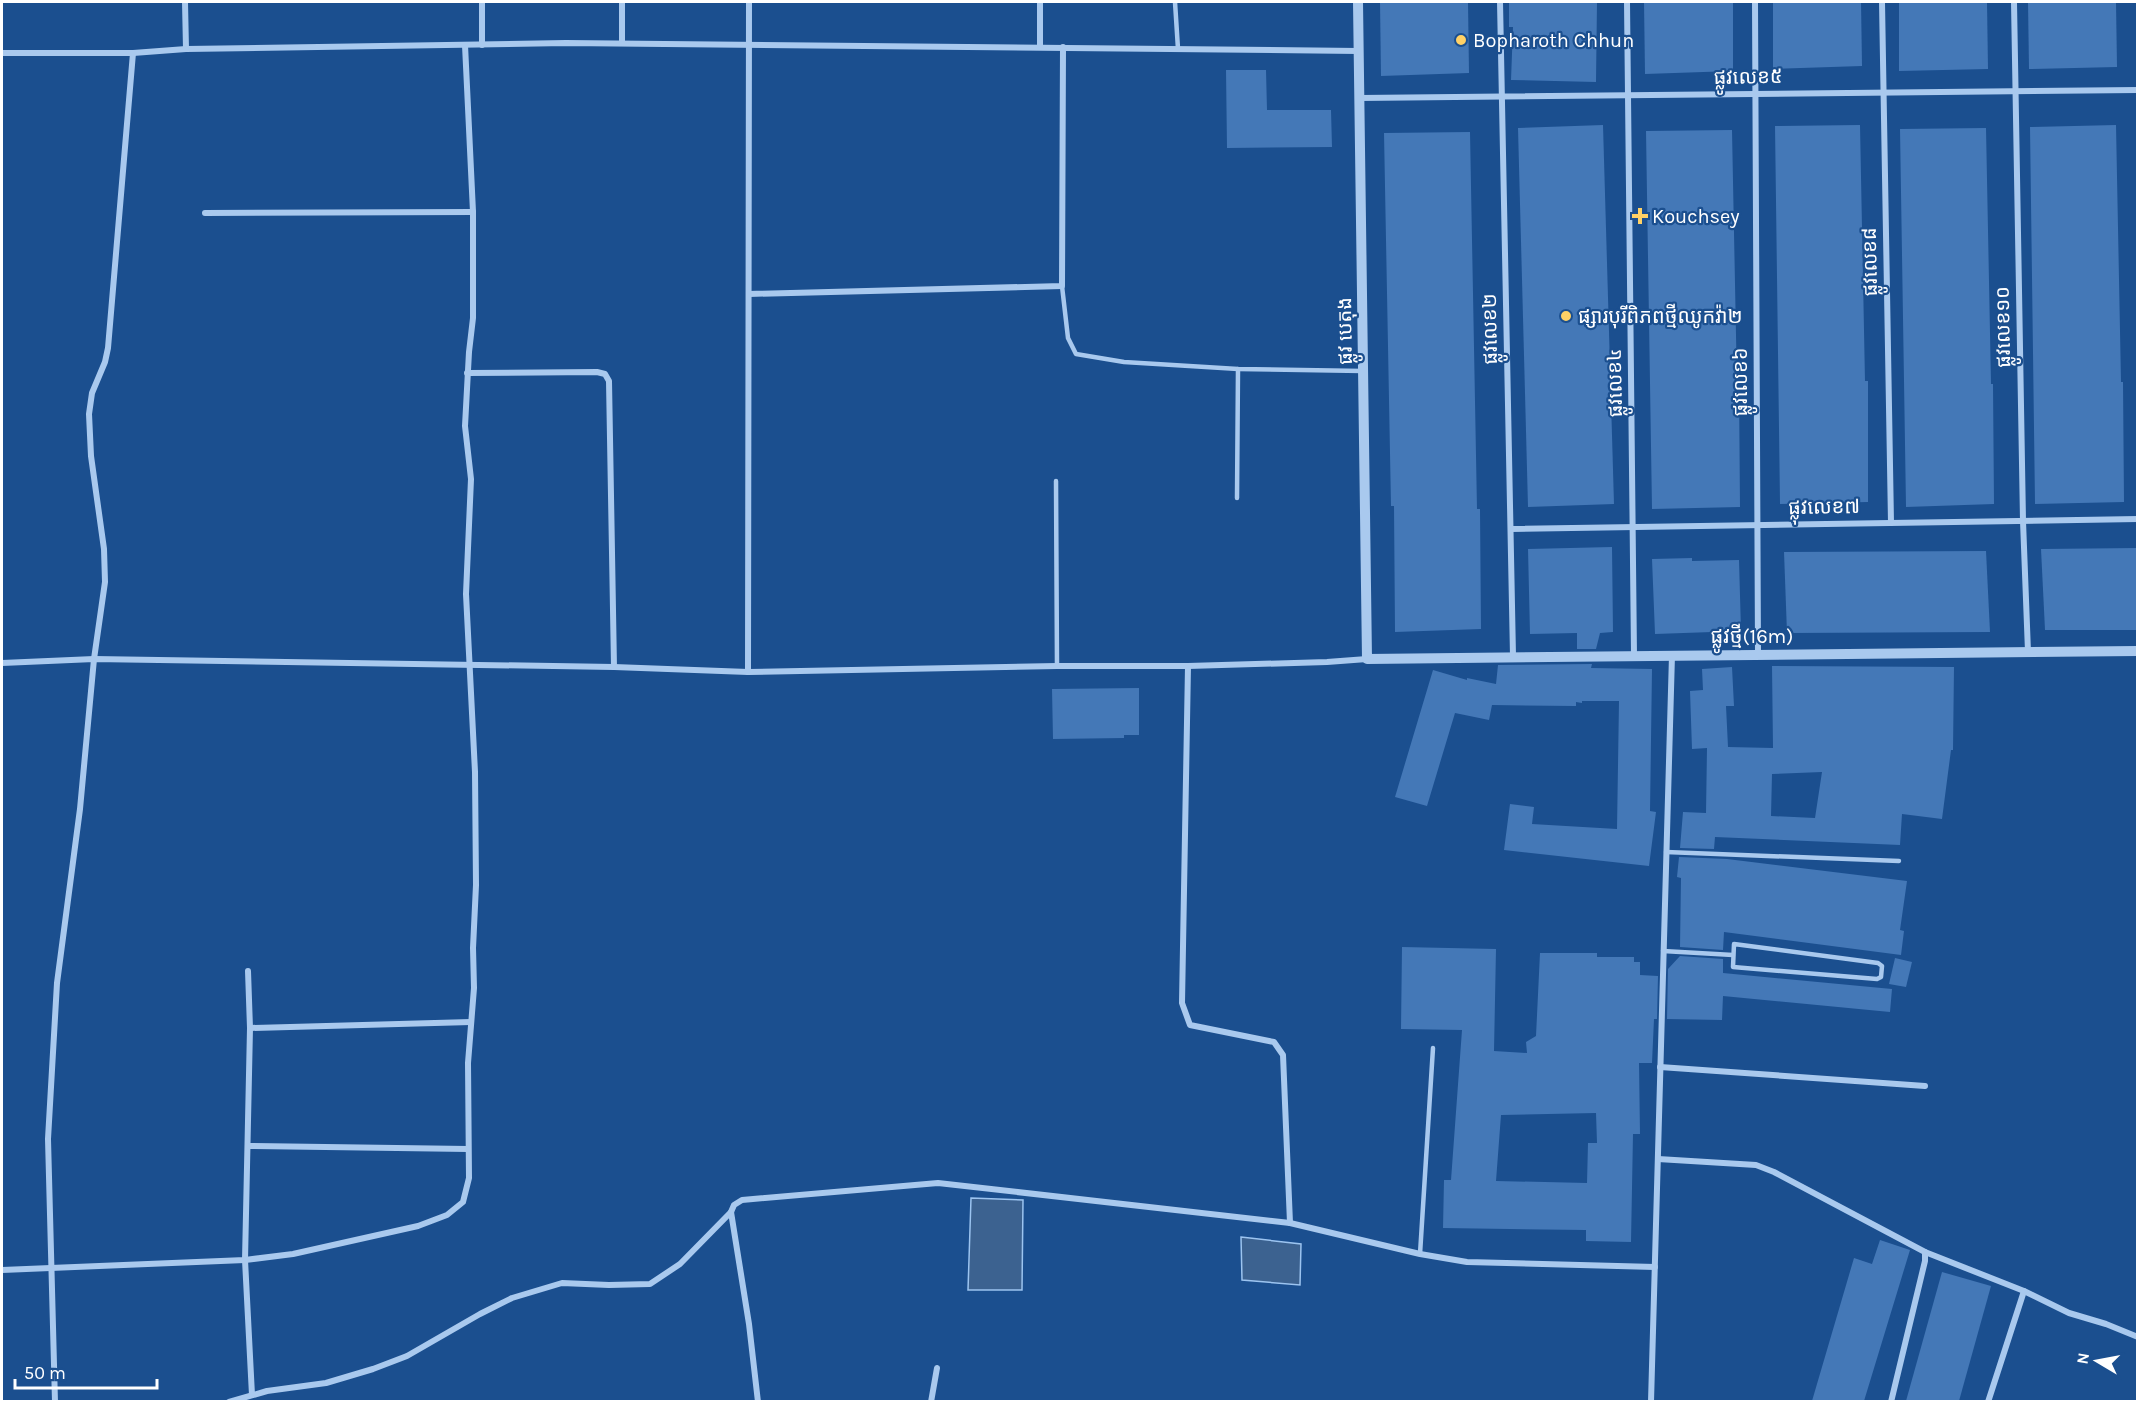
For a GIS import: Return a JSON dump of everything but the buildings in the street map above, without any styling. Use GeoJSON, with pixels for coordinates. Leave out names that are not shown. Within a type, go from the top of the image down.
{"type":"FeatureCollection","features":[{"type":"Feature","properties":{"kind":"street"},"geometry":{"type":"LineString","coordinates":[[185,2],[186,49]]}},
{"type":"Feature","properties":{"kind":"street"},"geometry":{"type":"LineString","coordinates":[[482,2],[482,45]]}},
{"type":"Feature","properties":{"kind":"street"},"geometry":{"type":"LineString","coordinates":[[622,2],[622,43]]}},
{"type":"Feature","properties":{"kind":"street"},"geometry":{"type":"LineString","coordinates":[[748,672],[749,2]]}},
{"type":"Feature","properties":{"kind":"street"},"geometry":{"type":"LineString","coordinates":[[1040,2],[1040,47]]}},
{"type":"Feature","properties":{"kind":"street","name":"ផ្លូវ បេតុង"},"geometry":{"type":"LineString","coordinates":[[1358,2],[1367,659]]}},
{"type":"Feature","properties":{"kind":"street","name":"ផ្លូវលេខ២"},"geometry":{"type":"LineString","coordinates":[[1500,2],[1513,656]]}},
{"type":"Feature","properties":{"kind":"street","name":"ផ្លូវលេខ៤"},"geometry":{"type":"LineString","coordinates":[[1627,2],[1634,655]]}},
{"type":"Feature","properties":{"kind":"street","name":"ផ្លូវលេខ៦"},"geometry":{"type":"LineString","coordinates":[[1755,2],[1758,654]]}},
{"type":"Feature","properties":{"kind":"street","name":"ផ្លូវលេខ៨"},"geometry":{"type":"LineString","coordinates":[[1882,2],[1891,523]]}},
{"type":"Feature","properties":{"kind":"street","name":"ផ្លូវលេខ១០"},"geometry":{"type":"LineString","coordinates":[[2014,2],[2023,520],[2028,652]]}},
{"type":"Feature","properties":{"kind":"street"},"geometry":{"type":"LineString","coordinates":[[2,53],[133,53],[186,49],[622,43],[1359,51]]}},
{"type":"Feature","properties":{"kind":"street"},"geometry":{"type":"LineString","coordinates":[[2,1270],[50,1270],[245,1260],[293,1254],[418,1226],[447,1215],[463,1202],[467,1193],[476,885],[475,772],[466,594],[471,478],[465,426],[467,373],[473,318],[473,212],[465,45]]}},
{"type":"Feature","properties":{"kind":"street"},"geometry":{"type":"LineString","coordinates":[[748,294],[1062,286],[1063,47]]}},
{"type":"Feature","properties":{"kind":"street"},"geometry":{"type":"LineString","coordinates":[[55,1401],[48,1139],[57,983],[80,809],[94,659],[105,582],[91,456],[89,414],[92,393],[105,362],[108,348],[133,53]]}},
{"type":"Feature","properties":{"kind":"street","name":"ផ្លូវលេខ៥"},"geometry":{"type":"LineString","coordinates":[[1360,98],[2138,90]]}},
{"type":"Feature","properties":{"kind":"street"},"geometry":{"type":"LineString","coordinates":[[205,213],[473,212]]}},
{"type":"Feature","properties":{"kind":"street"},"geometry":{"type":"LineString","coordinates":[[467,373],[597,372],[605,374],[609,381],[614,667]]}},
{"type":"Feature","properties":{"kind":"street","name":"ផ្លុវលេខ៧"},"geometry":{"type":"LineString","coordinates":[[1510,529],[2138,519]]}},
{"type":"Feature","properties":{"kind":"street","name":"ផ្លូវថ្មី(16m)"},"geometry":{"type":"LineString","coordinates":[[1367,659],[2138,651]]}},
{"type":"Feature","properties":{"kind":"street"},"geometry":{"type":"LineString","coordinates":[[1651,1401],[1672,655]]}},
{"type":"Feature","properties":{"kind":"street"},"geometry":{"type":"LineString","coordinates":[[2,663],[94,659],[614,667],[748,672],[1188,666],[1367,659]]}},
{"type":"Feature","properties":{"kind":"street"},"geometry":{"type":"LineString","coordinates":[[1188,666],[1182,1003],[1190,1025],[1274,1042],[1283,1055],[1290,1223]]}},
{"type":"Feature","properties":{"kind":"street"},"geometry":{"type":"LineString","coordinates":[[248,971],[250,1028],[245,1260],[252,1395]]}},
{"type":"Feature","properties":{"kind":"street"},"geometry":{"type":"LineString","coordinates":[[250,1028],[471,1022]]}},
{"type":"Feature","properties":{"kind":"street"},"geometry":{"type":"LineString","coordinates":[[1660,1067],[1925,1086]]}},
{"type":"Feature","properties":{"kind":"street"},"geometry":{"type":"LineString","coordinates":[[248,1146],[468,1149]]}},
{"type":"Feature","properties":{"kind":"street"},"geometry":{"type":"LineString","coordinates":[[1658,1159],[1756,1165],[1774,1172],[1925,1252],[2068,1312],[2138,1337]]}},
{"type":"Feature","properties":{"kind":"street"},"geometry":{"type":"LineString","coordinates":[[229,1401],[267,1391],[326,1383],[373,1369],[407,1356],[512,1298],[562,1283],[650,1284],[680,1264],[731,1212],[734,1205],[742,1200],[938,1183],[1290,1223],[1420,1254],[1467,1262],[1654,1266]]}},
{"type":"Feature","properties":{"kind":"street"},"geometry":{"type":"LineString","coordinates":[[731,1212],[749,1324],[758,1401]]}},
{"type":"Feature","properties":{"kind":"street"},"geometry":{"type":"LineString","coordinates":[[1891,1401],[1925,1261],[1925,1252]]}},
{"type":"Feature","properties":{"kind":"street"},"geometry":{"type":"LineString","coordinates":[[1988,1401],[2024,1292]]}},
{"type":"Feature","properties":{"kind":"street"},"geometry":{"type":"LineString","coordinates":[[932,1401],[937,1368]]}},
{"type":"Feature","properties":{"kind":"lane"},"geometry":{"type":"LineString","coordinates":[[1175,2],[1178,49]]}},
{"type":"Feature","properties":{"kind":"lane"},"geometry":{"type":"LineString","coordinates":[[1062,286],[1068,339],[1076,354],[1124,362],[1238,369],[1363,371]]}},
{"type":"Feature","properties":{"kind":"lane"},"geometry":{"type":"LineString","coordinates":[[1237,498],[1238,369]]}},
{"type":"Feature","properties":{"kind":"lane"},"geometry":{"type":"LineString","coordinates":[[1056,481],[1057,666]]}},
{"type":"Feature","properties":{"kind":"lane"},"geometry":{"type":"LineString","coordinates":[[1666,852],[1899,861]]}},
{"type":"Feature","properties":{"kind":"lane"},"geometry":{"type":"LineString","coordinates":[[1735,944],[1878,963],[1882,966],[1881,977],[1877,979],[1733,967],[1733,955],[1735,944]]}},
{"type":"Feature","properties":{"kind":"lane"},"geometry":{"type":"LineString","coordinates":[[1663,951],[1733,955]]}},
{"type":"Feature","properties":{"kind":"lane"},"geometry":{"type":"LineString","coordinates":[[1420,1254],[1433,1048]]}},
{"type":"Feature","properties":{"kind":"water"},"geometry":{"type":"Polygon","coordinates":[[[971,1198],[1023,1200],[1022,1290],[968,1290],[971,1198]]]}},
{"type":"Feature","properties":{"kind":"water"},"geometry":{"type":"Polygon","coordinates":[[[1241,1237],[1301,1244],[1300,1285],[1242,1280],[1241,1237]]]}},
{"type":"Feature","properties":{"kind":"place","name":"Bopharoth Chhun"},"geometry":{"type":"Point","coordinates":[1461,40]}},
{"type":"Feature","properties":{"kind":"place","name":"Kouchsey"},"geometry":{"type":"Point","coordinates":[1640,216]}},
{"type":"Feature","properties":{"kind":"place","name":"ផ្សារបុរីពិភពថ្មីឈូកវ៉ា២"},"geometry":{"type":"Point","coordinates":[1566,316]}}]}
